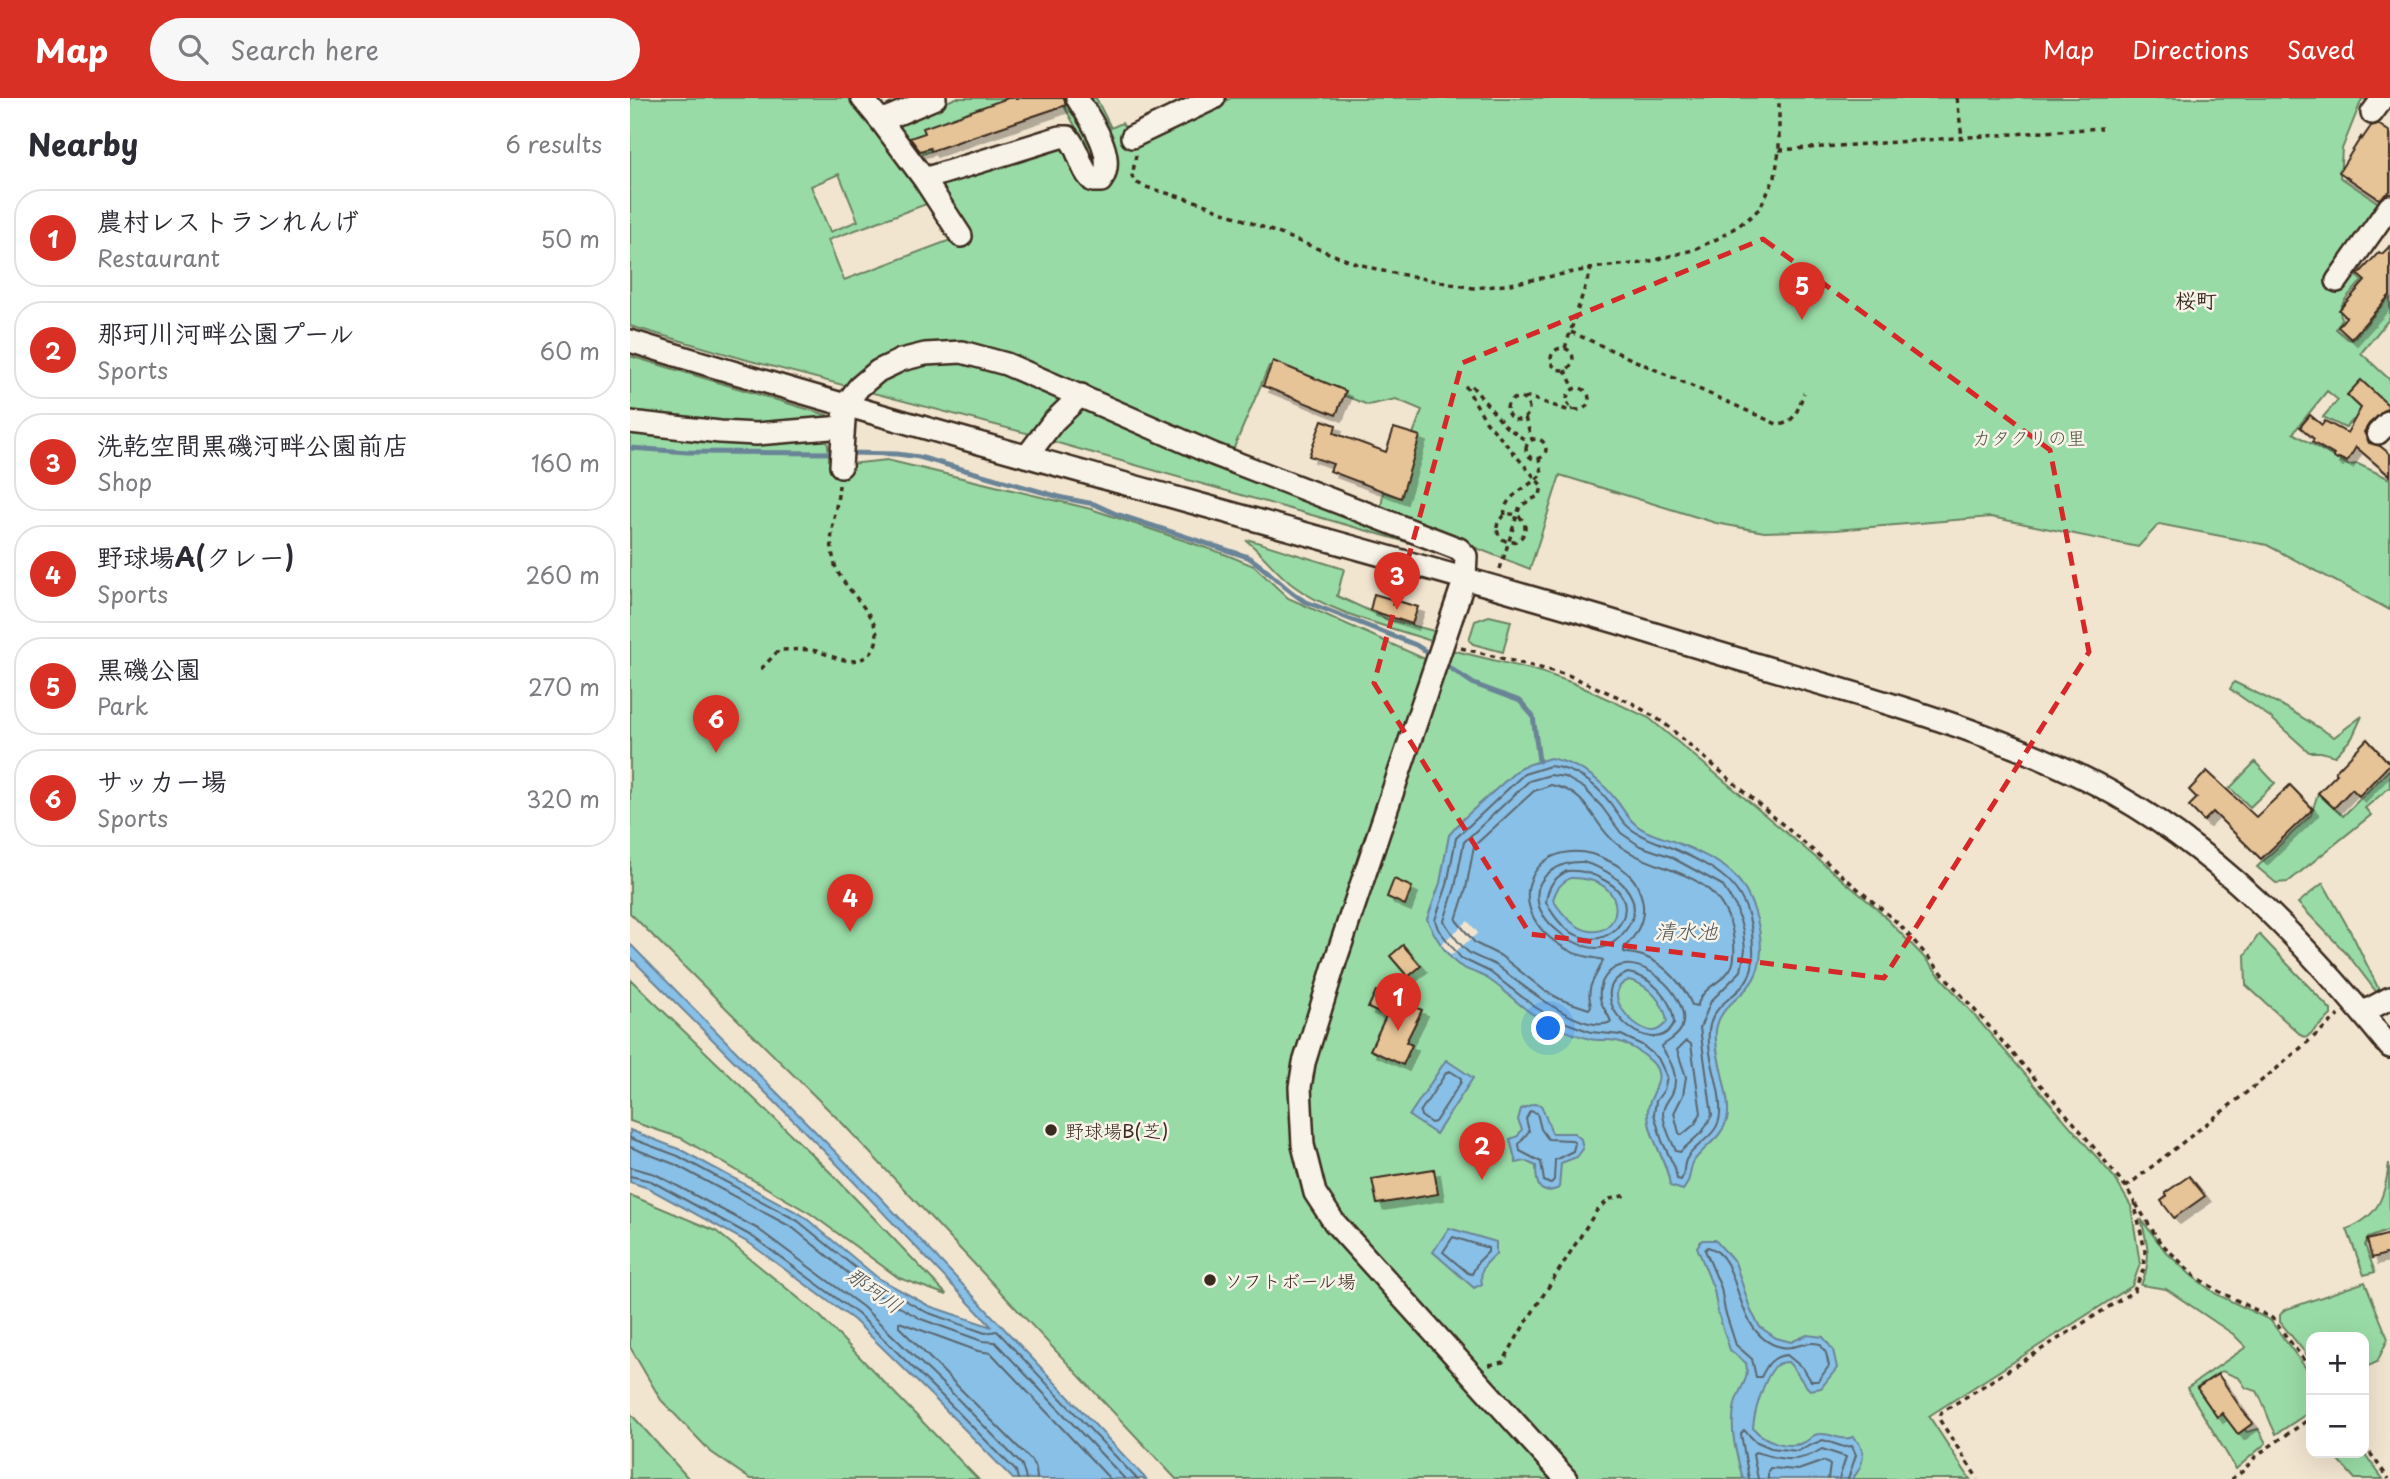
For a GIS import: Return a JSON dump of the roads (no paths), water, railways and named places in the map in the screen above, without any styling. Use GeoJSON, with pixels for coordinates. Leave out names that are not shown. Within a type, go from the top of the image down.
{"type":"FeatureCollection","features":[{"type":"Feature","properties":{"kind":"street"},"geometry":{"type":"LineString","coordinates":[[862,98],[924,179],[961,236]]}},
{"type":"Feature","properties":{"kind":"street"},"geometry":{"type":"LineString","coordinates":[[881,121],[934,98]]}},
{"type":"Feature","properties":{"kind":"street"},"geometry":{"type":"LineString","coordinates":[[924,179],[1060,137],[1068,137],[1075,145],[1087,176],[1093,181],[1101,181],[1105,174],[1106,158],[1099,136],[1077,98]]}},
{"type":"Feature","properties":{"kind":"street"},"geometry":{"type":"LineString","coordinates":[[1136,135],[1214,98]]}},
{"type":"Feature","properties":{"kind":"street"},"geometry":{"type":"LineString","coordinates":[[2337,281],[2390,206]]}},
{"type":"Feature","properties":{"kind":"street"},"geometry":{"type":"LineString","coordinates":[[630,341],[845,405],[1494,586],[1921,713],[2017,749],[2097,785],[2163,825],[2237,879],[2292,933],[2358,1008],[2386,1034]]}},
{"type":"Feature","properties":{"kind":"street"},"geometry":{"type":"LineString","coordinates":[[841,466],[845,405],[859,387],[878,371],[901,360],[962,352],[1006,364],[1213,454],[1459,549],[1466,556],[1465,578],[1336,959],[1304,1063],[1300,1087],[1303,1145],[1315,1193],[1334,1222],[1566,1479]]}},
{"type":"Feature","properties":{"kind":"street"},"geometry":{"type":"LineString","coordinates":[[1027,456],[1053,422],[1082,395]]}},
{"type":"Feature","properties":{"kind":"street"},"geometry":{"type":"LineString","coordinates":[[630,422],[756,434],[842,432]]}},
{"type":"Feature","properties":{"kind":"street"},"geometry":{"type":"LineString","coordinates":[[2358,1008],[2390,998]]}},
{"type":"Feature","properties":{"kind":"water","name":"清水池"},"geometry":{"type":"Polygon","coordinates":[[[1550,758],[1587,773],[1602,785],[1641,829],[1698,852],[1730,871],[1746,892],[1754,911],[1761,940],[1759,966],[1748,987],[1725,1010],[1716,1030],[1717,1051],[1727,1101],[1727,1120],[1717,1137],[1694,1161],[1683,1190],[1670,1186],[1649,1125],[1648,1109],[1659,1076],[1652,1062],[1626,1044],[1582,1037],[1531,1013],[1491,981],[1456,963],[1440,943],[1427,919],[1440,883],[1449,835],[1521,767],[1550,758]],[[1570,878],[1559,887],[1553,900],[1572,923],[1590,931],[1604,929],[1613,919],[1616,906],[1610,893],[1596,882],[1570,878]],[[1629,980],[1620,986],[1617,993],[1623,1010],[1637,1025],[1653,1031],[1659,1029],[1667,1022],[1659,1001],[1649,990],[1629,980]]]}},
{"type":"Feature","properties":{"kind":"water","name":"那珂川"},"geometry":{"type":"Polygon","coordinates":[[[630,944],[879,1196],[1146,1479],[1013,1479],[854,1320],[749,1243],[648,1188],[630,1182],[630,1130],[681,1150],[802,1215],[878,1278],[929,1306],[992,1327],[834,1161],[630,957],[630,944]]]}},
{"type":"Feature","properties":{"kind":"water"},"geometry":{"type":"Polygon","coordinates":[[[1446,1060],[1473,1078],[1436,1134],[1409,1116],[1446,1060]]]}},
{"type":"Feature","properties":{"kind":"water"},"geometry":{"type":"Polygon","coordinates":[[[1533,1104],[1541,1105],[1552,1133],[1574,1133],[1581,1139],[1583,1149],[1577,1157],[1561,1163],[1559,1188],[1547,1191],[1542,1190],[1538,1183],[1536,1166],[1525,1161],[1516,1163],[1510,1139],[1518,1136],[1522,1129],[1518,1120],[1521,1109],[1533,1104]]]}},
{"type":"Feature","properties":{"kind":"water"},"geometry":{"type":"Polygon","coordinates":[[[1449,1228],[1496,1242],[1496,1254],[1482,1271],[1482,1284],[1474,1288],[1433,1252],[1449,1228]]]}},
{"type":"Feature","properties":{"kind":"water"},"geometry":{"type":"Polygon","coordinates":[[[1702,1240],[1715,1240],[1735,1262],[1751,1311],[1760,1327],[1776,1338],[1791,1342],[1807,1335],[1823,1337],[1833,1350],[1837,1368],[1821,1388],[1810,1390],[1788,1362],[1774,1367],[1760,1398],[1753,1428],[1770,1440],[1784,1445],[1805,1442],[1817,1434],[1853,1437],[1861,1447],[1863,1458],[1852,1479],[1743,1479],[1733,1432],[1733,1413],[1747,1375],[1746,1363],[1730,1350],[1714,1290],[1697,1247],[1702,1240]]]}},
{"type":"Feature","properties":{"kind":"waterway"},"geometry":{"type":"LineString","coordinates":[[630,448],[688,452],[839,453]]}},
{"type":"Feature","properties":{"kind":"waterway"},"geometry":{"type":"LineString","coordinates":[[848,453],[919,457],[1063,498],[1094,504],[1116,514],[1248,557],[1304,601],[1416,645],[1433,656]]}},
{"type":"Feature","properties":{"kind":"waterway"},"geometry":{"type":"LineString","coordinates":[[1441,662],[1474,684],[1520,701],[1533,716],[1539,761]]}},
{"type":"Feature","properties":{"kind":"place","name":"黒磯公園"},"geometry":{"type":"Point","coordinates":[1802,320]}},
{"type":"Feature","properties":{"kind":"place","name":"洗乾空間黒磯河畔公園前店"},"geometry":{"type":"Point","coordinates":[1397,610]}},
{"type":"Feature","properties":{"kind":"place","name":"サッカー場"},"geometry":{"type":"Point","coordinates":[716,753]}},
{"type":"Feature","properties":{"kind":"place","name":"野球場A(クレー)"},"geometry":{"type":"Point","coordinates":[850,932]}},
{"type":"Feature","properties":{"kind":"place","name":"農村レストランれんげ"},"geometry":{"type":"Point","coordinates":[1398,1031]}},
{"type":"Feature","properties":{"kind":"place","name":"野球場B(芝)"},"geometry":{"type":"Point","coordinates":[1051,1130]}},
{"type":"Feature","properties":{"kind":"place","name":"那珂川河畔公園プール"},"geometry":{"type":"Point","coordinates":[1482,1180]}},
{"type":"Feature","properties":{"kind":"place","name":"ソフトボール場"},"geometry":{"type":"Point","coordinates":[1210,1280]}},
{"type":"Feature","properties":{"kind":"district","name":"桜町"},"geometry":{"type":"Point","coordinates":[2196,299]}},
{"type":"Feature","properties":{"kind":"park label","name":"カタクリの里"},"geometry":{"type":"Point","coordinates":[2029,437]}}]}
